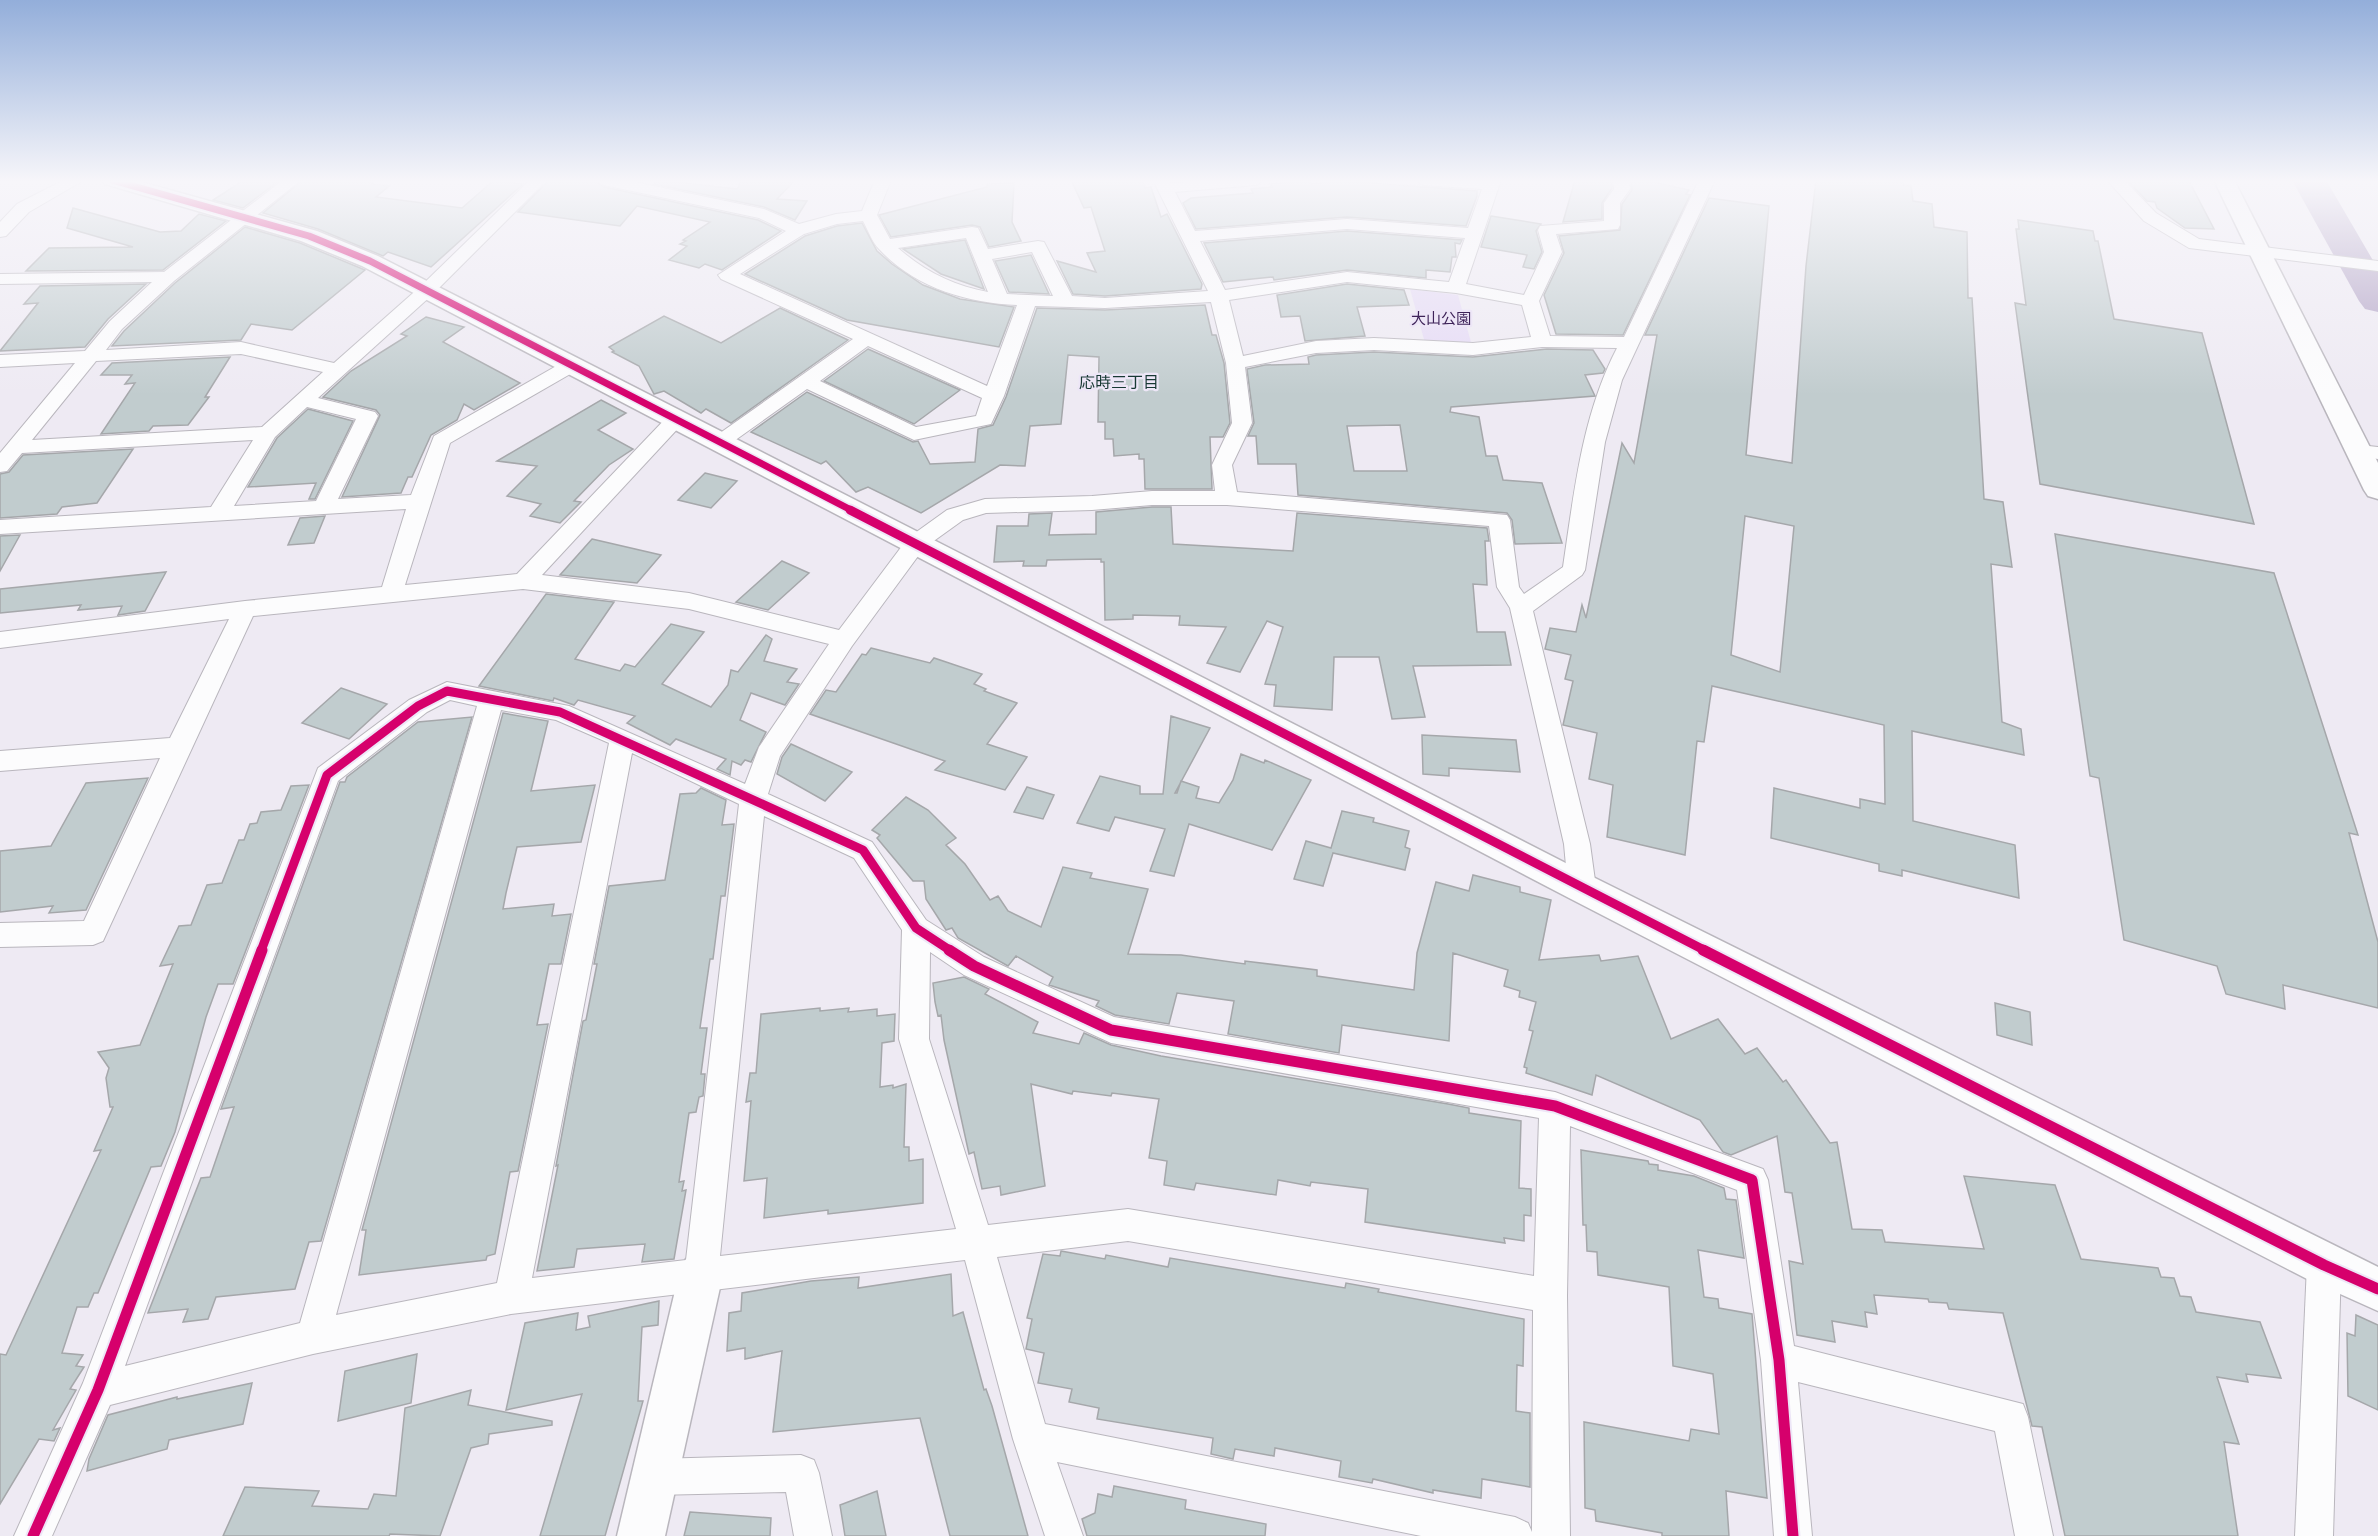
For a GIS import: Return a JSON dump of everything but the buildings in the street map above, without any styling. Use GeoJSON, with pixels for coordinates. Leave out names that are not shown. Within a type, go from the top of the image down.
{"type":"FeatureCollection","features":[{"type":"Feature","properties":{"kind":"street"},"geometry":{"type":"LineString","coordinates":[[0,466],[93,356],[116,325],[168,277],[201,252]]}},
{"type":"Feature","properties":{"kind":"street"},"geometry":{"type":"LineString","coordinates":[[346,252],[427,290],[1582,888],[2324,1265],[2378,1289]]}},
{"type":"Feature","properties":{"kind":"street"},"geometry":{"type":"LineString","coordinates":[[219,512],[267,433],[427,290],[466,252]]}},
{"type":"Feature","properties":{"kind":"street"},"geometry":{"type":"LineString","coordinates":[[764,252],[727,275],[994,396]]}},
{"type":"Feature","properties":{"kind":"street"},"geometry":{"type":"LineString","coordinates":[[892,252],[907,265],[934,281],[964,293],[1028,302],[1066,303],[1219,296],[1347,277],[1456,288],[1530,301]]}},
{"type":"Feature","properties":{"kind":"street"},"geometry":{"type":"LineString","coordinates":[[981,252],[1000,299]]}},
{"type":"Feature","properties":{"kind":"street"},"geometry":{"type":"LineString","coordinates":[[982,255],[1003,252]]}},
{"type":"Feature","properties":{"kind":"street"},"geometry":{"type":"LineString","coordinates":[[1041,252],[1066,303]]}},
{"type":"Feature","properties":{"kind":"street"},"geometry":{"type":"LineString","coordinates":[[1197,252],[1219,296],[1235,363],[1242,423],[1222,465],[1227,498]]}},
{"type":"Feature","properties":{"kind":"street"},"geometry":{"type":"LineString","coordinates":[[1456,288],[1468,252]]}},
{"type":"Feature","properties":{"kind":"street"},"geometry":{"type":"LineString","coordinates":[[1542,341],[1530,301],[1553,252]]}},
{"type":"Feature","properties":{"kind":"street"},"geometry":{"type":"LineString","coordinates":[[1521,608],[1574,570],[1593,440],[1628,344],[1641,323],[1674,252]]}},
{"type":"Feature","properties":{"kind":"street"},"geometry":{"type":"LineString","coordinates":[[2261,252],[2378,266]]}},
{"type":"Feature","properties":{"kind":"street"},"geometry":{"type":"LineString","coordinates":[[2261,252],[2368,452],[2378,490]]}},
{"type":"Feature","properties":{"kind":"street"},"geometry":{"type":"LineString","coordinates":[[0,279],[168,277]]}},
{"type":"Feature","properties":{"kind":"street"},"geometry":{"type":"LineString","coordinates":[[805,381],[914,434],[984,420],[1028,302]]}},
{"type":"Feature","properties":{"kind":"street"},"geometry":{"type":"LineString","coordinates":[[720,442],[866,339]]}},
{"type":"Feature","properties":{"kind":"street"},"geometry":{"type":"LineString","coordinates":[[1235,363],[1316,347],[1374,344],[1473,349],[1542,341],[1628,344]]}},
{"type":"Feature","properties":{"kind":"street"},"geometry":{"type":"LineString","coordinates":[[0,361],[242,348],[338,370]]}},
{"type":"Feature","properties":{"kind":"street"},"geometry":{"type":"LineString","coordinates":[[391,595],[419,501],[441,440],[572,365]]}},
{"type":"Feature","properties":{"kind":"street"},"geometry":{"type":"LineString","coordinates":[[305,401],[368,416],[324,506]]}},
{"type":"Feature","properties":{"kind":"street"},"geometry":{"type":"LineString","coordinates":[[523,581],[676,419]]}},
{"type":"Feature","properties":{"kind":"street"},"geometry":{"type":"LineString","coordinates":[[15,447],[267,433]]}},
{"type":"Feature","properties":{"kind":"street"},"geometry":{"type":"LineString","coordinates":[[641,1536],[702,1274],[753,799],[768,754],[844,640],[916,543],[955,515],[985,506],[1092,503],[1152,498],[1227,498],[1499,519],[1508,587],[1521,608],[1576,844],[1582,888]]}},
{"type":"Feature","properties":{"kind":"street"},"geometry":{"type":"LineString","coordinates":[[0,527],[419,501]]}},
{"type":"Feature","properties":{"kind":"street"},"geometry":{"type":"LineString","coordinates":[[0,640],[245,609],[523,581],[689,601],[844,640]]}},
{"type":"Feature","properties":{"kind":"street"},"geometry":{"type":"LineString","coordinates":[[0,935],[93,933],[178,747],[245,609]]}},
{"type":"Feature","properties":{"kind":"street"},"geometry":{"type":"LineString","coordinates":[[33,1536],[98,1390],[327,775],[418,706],[447,691],[560,712],[622,738],[863,850],[916,928],[974,966],[1111,1030],[1555,1106],[1752,1180],[1779,1360],[1793,1536]]}},
{"type":"Feature","properties":{"kind":"street"},"geometry":{"type":"LineString","coordinates":[[313,1337],[491,700]]}},
{"type":"Feature","properties":{"kind":"street"},"geometry":{"type":"LineString","coordinates":[[511,1297],[622,738]]}},
{"type":"Feature","properties":{"kind":"street"},"geometry":{"type":"LineString","coordinates":[[0,761],[178,747]]}},
{"type":"Feature","properties":{"kind":"street"},"geometry":{"type":"LineString","coordinates":[[916,928],[914,1039],[976,1243],[1031,1439],[1064,1536]]}},
{"type":"Feature","properties":{"kind":"street"},"geometry":{"type":"LineString","coordinates":[[1551,1536],[1550,1296],[1555,1106]]}},
{"type":"Feature","properties":{"kind":"street"},"geometry":{"type":"LineString","coordinates":[[98,1390],[313,1337],[511,1297],[1128,1225],[1550,1296]]}},
{"type":"Feature","properties":{"kind":"street"},"geometry":{"type":"LineString","coordinates":[[2314,1536],[2324,1265]]}},
{"type":"Feature","properties":{"kind":"street"},"geometry":{"type":"LineString","coordinates":[[1779,1360],[2010,1417],[2034,1536]]}},
{"type":"Feature","properties":{"kind":"street"},"geometry":{"type":"LineString","coordinates":[[1031,1439],[1515,1536]]}},
{"type":"Feature","properties":{"kind":"street"},"geometry":{"type":"LineString","coordinates":[[654,1477],[801,1473],[813,1536]]}},
{"type":"Feature","properties":{"kind":"green space","name":"大山公園"},"geometry":{"type":"Polygon","coordinates":[[[1410,289],[1458,295],[1472,346],[1425,343],[1410,289]]]}},
{"type":"Feature","properties":{"kind":"waterway"},"geometry":{"type":"LineString","coordinates":[[2350,252],[2378,301]]}},
{"type":"Feature","properties":{"kind":"cycle path"},"geometry":{"type":"LineString","coordinates":[[347,252],[370,261],[1582,888],[2324,1265],[2378,1289]]}},
{"type":"Feature","properties":{"kind":"cycle path"},"geometry":{"type":"LineString","coordinates":[[33,1536],[98,1390],[327,775],[418,706],[447,691],[560,712],[622,738],[863,850],[916,928],[974,966],[1111,1030],[1555,1106],[1752,1180],[1779,1360],[1793,1536]]}},
{"type":"Feature","properties":{"kind":"district","name":"応時三丁目"},"geometry":{"type":"Point","coordinates":[1119,382]}}]}
